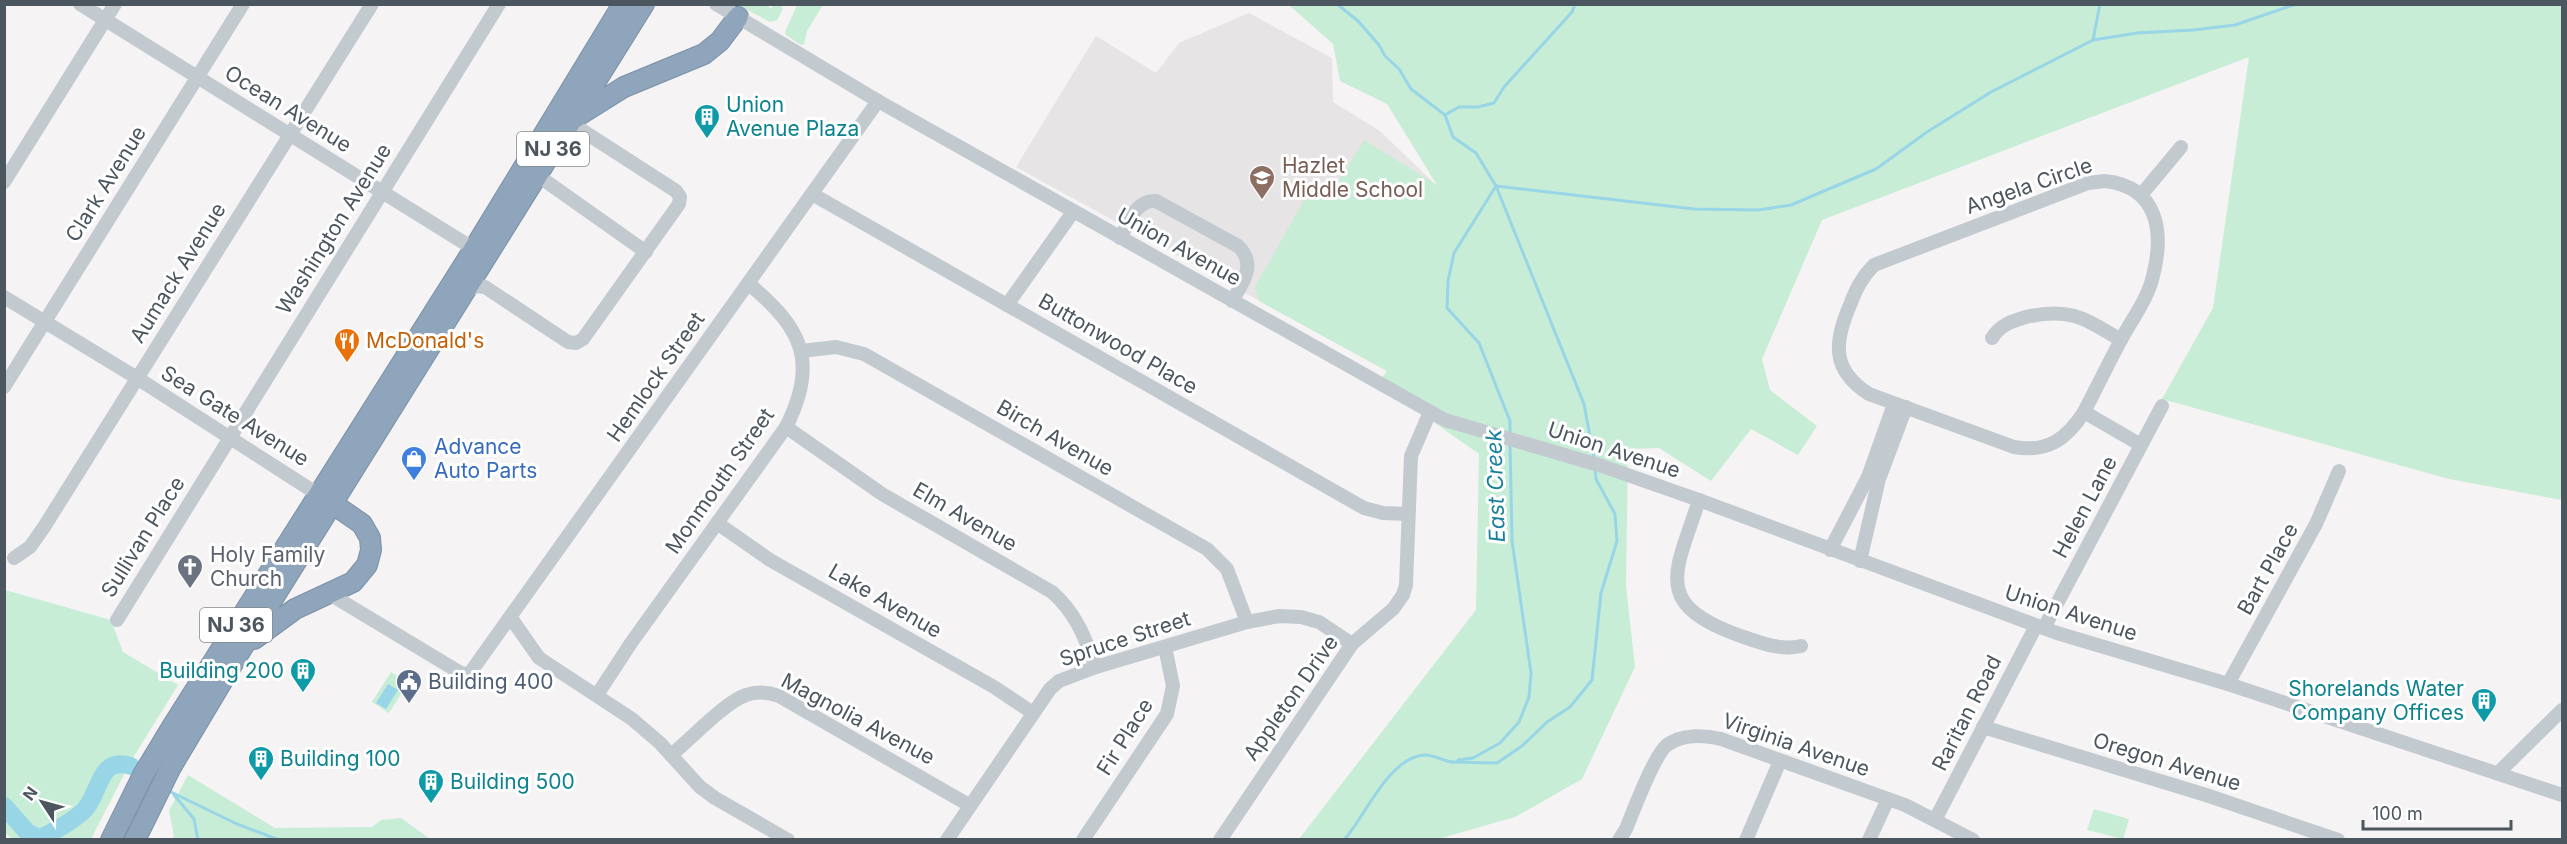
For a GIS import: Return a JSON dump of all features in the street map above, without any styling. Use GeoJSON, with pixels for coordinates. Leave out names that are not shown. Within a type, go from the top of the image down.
{"type":"FeatureCollection","features":[{"type":"Feature","properties":{"kind":"highway","name":"NJ 36"},"geometry":{"type":"LineString","coordinates":[[112,836],[134,794],[163,761],[239,653],[474,249],[623,4]]}},
{"type":"Feature","properties":{"kind":"highway","name":"NJ 36"},"geometry":{"type":"LineString","coordinates":[[135,840],[151,804],[163,761],[327,499],[462,294],[644,4]]}},
{"type":"Feature","properties":{"kind":"highway"},"geometry":{"type":"LineString","coordinates":[[569,122],[624,87],[704,54],[720,41],[738,17]]}},
{"type":"Feature","properties":{"kind":"highway"},"geometry":{"type":"LineString","coordinates":[[239,653],[285,615],[353,582],[367,565],[371,550],[370,538],[363,524],[327,499]]}},
{"type":"Feature","properties":{"kind":"street","name":"Ocean Avenue"},"geometry":{"type":"LineString","coordinates":[[80,4],[474,249]]}},
{"type":"Feature","properties":{"kind":"street"},"geometry":{"type":"LineString","coordinates":[[4,182],[116,4]]}},
{"type":"Feature","properties":{"kind":"street","name":"Clark Avenue"},"geometry":{"type":"LineString","coordinates":[[4,387],[243,4]]}},
{"type":"Feature","properties":{"kind":"street","name":"Aumack Avenue"},"geometry":{"type":"LineString","coordinates":[[14,558],[30,547],[44,527],[372,4]]}},
{"type":"Feature","properties":{"kind":"street","name":"Washington Avenue"},"geometry":{"type":"LineString","coordinates":[[205,477],[499,4]]}},
{"type":"Feature","properties":{"kind":"street","name":"Union Avenue"},"geometry":{"type":"LineString","coordinates":[[716,4],[878,101],[1445,420],[1602,466],[2040,627],[2228,684],[2562,795]]}},
{"type":"Feature","properties":{"kind":"street","name":"Hemlock Street"},"geometry":{"type":"LineString","coordinates":[[373,619],[459,672],[466,674],[473,670],[878,101]]}},
{"type":"Feature","properties":{"kind":"street"},"geometry":{"type":"LineString","coordinates":[[462,294],[476,286],[485,287],[568,342],[576,343],[583,339],[679,204],[680,197],[676,191],[569,122]]}},
{"type":"Feature","properties":{"kind":"street"},"geometry":{"type":"LineString","coordinates":[[2141,195],[2181,147]]}},
{"type":"Feature","properties":{"kind":"street"},"geometry":{"type":"LineString","coordinates":[[537,175],[646,252]]}},
{"type":"Feature","properties":{"kind":"street","name":"Angela Circle"},"geometry":{"type":"LineString","coordinates":[[2114,182],[2141,195],[2154,214],[2159,241],[2150,285],[2084,412],[2063,438],[2048,446],[2026,449],[2014,447],[1869,394],[1851,379],[1840,360],[1838,348],[1841,325],[1857,287],[1874,265],[2088,183],[2114,182]]}},
{"type":"Feature","properties":{"kind":"street","name":"Buttonwood Place"},"geometry":{"type":"LineString","coordinates":[[812,194],[1364,508],[1383,513],[1408,514]]}},
{"type":"Feature","properties":{"kind":"street"},"geometry":{"type":"LineString","coordinates":[[1120,238],[1140,206],[1156,201],[1238,246],[1243,251],[1248,264],[1245,279],[1232,301]]}},
{"type":"Feature","properties":{"kind":"street"},"geometry":{"type":"LineString","coordinates":[[1007,305],[1073,212]]}},
{"type":"Feature","properties":{"kind":"street","name":"Monmouth Street"},"geometry":{"type":"LineString","coordinates":[[597,695],[786,427],[797,405],[801,389],[801,351],[795,335],[784,316],[749,284]]}},
{"type":"Feature","properties":{"kind":"street","name":"Sea Gate Avenue"},"geometry":{"type":"LineString","coordinates":[[4,297],[137,378],[327,499]]}},
{"type":"Feature","properties":{"kind":"street"},"geometry":{"type":"LineString","coordinates":[[1992,338],[1996,331],[2013,321],[2052,312],[2076,315],[2121,340]]}},
{"type":"Feature","properties":{"kind":"street","name":"Birch Avenue"},"geometry":{"type":"LineString","coordinates":[[801,351],[836,347],[864,354],[1207,549],[1227,569],[1246,622]]}},
{"type":"Feature","properties":{"kind":"street"},"geometry":{"type":"LineString","coordinates":[[1830,550],[1868,477],[1900,405]]}},
{"type":"Feature","properties":{"kind":"street"},"geometry":{"type":"LineString","coordinates":[[1860,561],[1879,479],[1900,405]]}},
{"type":"Feature","properties":{"kind":"street","name":"Helen Lane"},"geometry":{"type":"LineString","coordinates":[[2040,627],[2162,406]]}},
{"type":"Feature","properties":{"kind":"street","name":"Appleton Drive"},"geometry":{"type":"LineString","coordinates":[[1220,840],[1352,645],[1393,609],[1403,595],[1406,585],[1411,456],[1430,412]]}},
{"type":"Feature","properties":{"kind":"street"},"geometry":{"type":"LineString","coordinates":[[2084,412],[2141,445]]}},
{"type":"Feature","properties":{"kind":"street","name":"Elm Avenue"},"geometry":{"type":"LineString","coordinates":[[786,427],[882,494],[1052,592],[1079,625],[1096,667]]}},
{"type":"Feature","properties":{"kind":"street","name":"Bart Place"},"geometry":{"type":"LineString","coordinates":[[2228,684],[2316,524],[2339,471]]}},
{"type":"Feature","properties":{"kind":"street","name":"Sullivan Place"},"geometry":{"type":"LineString","coordinates":[[117,620],[205,477]]}},
{"type":"Feature","properties":{"kind":"street"},"geometry":{"type":"LineString","coordinates":[[1699,500],[1677,562],[1677,585],[1685,603],[1700,619],[1711,625],[1763,644],[1791,648],[1801,646]]}},
{"type":"Feature","properties":{"kind":"street","name":"Lake Avenue"},"geometry":{"type":"LineString","coordinates":[[717,523],[770,560],[994,687],[1033,713]]}},
{"type":"Feature","properties":{"kind":"street"},"geometry":{"type":"LineString","coordinates":[[353,582],[352,595],[355,603],[373,619]]}},
{"type":"Feature","properties":{"kind":"street"},"geometry":{"type":"LineString","coordinates":[[328,593],[373,619]]}},
{"type":"Feature","properties":{"kind":"street","name":"Spruce Street"},"geometry":{"type":"LineString","coordinates":[[947,840],[1033,713],[1050,689],[1059,681],[1096,667],[1246,622],[1279,616],[1301,617],[1319,622],[1352,645]]}},
{"type":"Feature","properties":{"kind":"street"},"geometry":{"type":"LineString","coordinates":[[511,618],[539,658],[632,718],[671,755],[700,787],[767,834],[788,840]]}},
{"type":"Feature","properties":{"kind":"street","name":"Raritan Road"},"geometry":{"type":"LineString","coordinates":[[1935,820],[1983,727],[2040,627]]}},
{"type":"Feature","properties":{"kind":"street","name":"Fir Place"},"geometry":{"type":"LineString","coordinates":[[1083,840],[1167,714],[1173,687],[1165,647]]}},
{"type":"Feature","properties":{"kind":"street","name":"Magnolia Avenue"},"geometry":{"type":"LineString","coordinates":[[671,755],[738,698],[758,692],[769,692],[789,701],[969,805]]}},
{"type":"Feature","properties":{"kind":"street"},"geometry":{"type":"LineString","coordinates":[[2498,773],[2562,710]]}},
{"type":"Feature","properties":{"kind":"street","name":"Oregon Avenue"},"geometry":{"type":"LineString","coordinates":[[1983,727],[2206,795],[2338,840]]}},
{"type":"Feature","properties":{"kind":"street","name":"Virginia Avenue"},"geometry":{"type":"LineString","coordinates":[[1619,840],[1626,830],[1661,750],[1676,741],[1695,736],[1715,737],[1888,799],[1973,840]]}},
{"type":"Feature","properties":{"kind":"street"},"geometry":{"type":"LineString","coordinates":[[1746,840],[1780,761]]}},
{"type":"Feature","properties":{"kind":"street"},"geometry":{"type":"LineString","coordinates":[[1869,840],[1888,799]]}},
{"type":"Feature","properties":{"kind":"shaded area","name":"Hazlet Middle School"},"geometry":{"type":"Polygon","coordinates":[[[1249,13],[1332,58],[1333,102],[1380,131],[1438,187],[1387,371],[1016,167],[1096,36],[1156,73],[1179,43],[1249,13]]]}},
{"type":"Feature","properties":{"kind":"green space"},"geometry":{"type":"Polygon","coordinates":[[[738,5],[765,5],[771,8],[774,5],[781,5],[783,9],[777,20],[770,22],[738,5]]]}},
{"type":"Feature","properties":{"kind":"green space"},"geometry":{"type":"Polygon","coordinates":[[[797,5],[823,5],[807,31],[804,44],[801,45],[785,32],[797,5]]]}},
{"type":"Feature","properties":{"kind":"green space"},"geometry":{"type":"Polygon","coordinates":[[[1289,5],[2562,5],[2562,500],[2449,479],[2162,399],[2213,308],[2249,57],[1822,220],[1762,359],[1770,390],[1817,426],[1798,455],[1751,429],[1711,481],[1659,448],[1628,449],[1626,586],[1635,667],[1582,779],[1515,817],[1438,839],[1299,839],[1476,610],[1479,454],[1378,383],[1387,371],[1259,301],[1255,287],[1313,184],[1331,194],[1364,140],[1437,185],[1387,104],[1340,81],[1333,44],[1289,5]]]}},
{"type":"Feature","properties":{"kind":"green space"},"geometry":{"type":"Polygon","coordinates":[[[5,590],[111,620],[123,652],[178,685],[131,761],[91,839],[12,839],[5,832],[5,590]]]}},
{"type":"Feature","properties":{"kind":"green space"},"geometry":{"type":"Polygon","coordinates":[[[391,672],[408,683],[389,713],[372,702],[391,672]]]}},
{"type":"Feature","properties":{"kind":"green space"},"geometry":{"type":"Polygon","coordinates":[[[188,775],[275,828],[372,827],[381,820],[401,818],[430,839],[172,839],[174,836],[169,811],[188,775]]]}},
{"type":"Feature","properties":{"kind":"green space"},"geometry":{"type":"Polygon","coordinates":[[[2094,809],[2129,819],[2123,839],[2087,830],[2094,809]]]}},
{"type":"Feature","properties":{"kind":"water"},"geometry":{"type":"Polygon","coordinates":[[[388,684],[398,690],[386,709],[376,703],[388,684]]]}},
{"type":"Feature","properties":{"kind":"waterway","name":"East Creek"},"geometry":{"type":"LineString","coordinates":[[1337,4],[1358,21],[1379,45],[1385,56],[1399,69],[1411,89],[1445,115],[1453,137],[1476,153],[1496,186],[1454,253],[1448,281],[1447,308],[1479,343],[1510,421],[1510,433]]}},
{"type":"Feature","properties":{"kind":"waterway"},"geometry":{"type":"LineString","coordinates":[[1445,115],[1459,107],[1478,107],[1494,103],[1504,87],[1572,12],[1575,4]]}},
{"type":"Feature","properties":{"kind":"waterway"},"geometry":{"type":"LineString","coordinates":[[2093,40],[2100,4]]}},
{"type":"Feature","properties":{"kind":"waterway"},"geometry":{"type":"LineString","coordinates":[[1594,458],[1584,404],[1496,186],[1694,209],[1758,210],[1791,205],[1876,169],[1927,132],[1991,92],[2093,40],[2137,33],[2235,25],[2296,4]]}},
{"type":"Feature","properties":{"kind":"waterway","name":"East Creek"},"geometry":{"type":"LineString","coordinates":[[1458,760],[1473,758],[1500,743],[1519,722],[1529,697],[1531,673],[1512,541],[1510,443]]}},
{"type":"Feature","properties":{"kind":"waterway"},"geometry":{"type":"LineString","coordinates":[[1450,762],[1497,763],[1522,746],[1547,722],[1570,707],[1592,680],[1601,593],[1617,541],[1615,514],[1596,479],[1595,467]]}},
{"type":"Feature","properties":{"kind":"waterway","name":"East Creek"},"geometry":{"type":"LineString","coordinates":[[1344,840],[1378,790],[1399,766],[1424,755],[1452,762]]}},
{"type":"Feature","properties":{"kind":"waterway"},"geometry":{"type":"LineString","coordinates":[[4,806],[28,833],[40,838],[64,825],[86,808],[107,770],[120,764],[131,766]]}},
{"type":"Feature","properties":{"kind":"waterway"},"geometry":{"type":"LineString","coordinates":[[171,792],[237,824],[279,840]]}},
{"type":"Feature","properties":{"kind":"waterway"},"geometry":{"type":"LineString","coordinates":[[174,795],[194,819],[198,840]]}},
{"type":"Feature","properties":{"kind":"place","name":"Union Avenue Plaza"},"geometry":{"type":"Point","coordinates":[707,140]}},
{"type":"Feature","properties":{"kind":"place","name":"Hazlet Middle School"},"geometry":{"type":"Point","coordinates":[1262,201]}},
{"type":"Feature","properties":{"kind":"place","name":"McDonald's"},"geometry":{"type":"Point","coordinates":[347,364]}},
{"type":"Feature","properties":{"kind":"place","name":"Advance Auto Parts"},"geometry":{"type":"Point","coordinates":[414,482]}},
{"type":"Feature","properties":{"kind":"place","name":"Holy Family Church"},"geometry":{"type":"Point","coordinates":[190,590]}},
{"type":"Feature","properties":{"kind":"place","name":"Building 200"},"geometry":{"type":"Point","coordinates":[303,694]}},
{"type":"Feature","properties":{"kind":"place","name":"Building 400"},"geometry":{"type":"Point","coordinates":[409,705]}},
{"type":"Feature","properties":{"kind":"place","name":"Shorelands Water Company Offices"},"geometry":{"type":"Point","coordinates":[2484,724]}},
{"type":"Feature","properties":{"kind":"place","name":"Building 100"},"geometry":{"type":"Point","coordinates":[261,782]}},
{"type":"Feature","properties":{"kind":"place","name":"Building 500"},"geometry":{"type":"Point","coordinates":[431,805]}}]}
